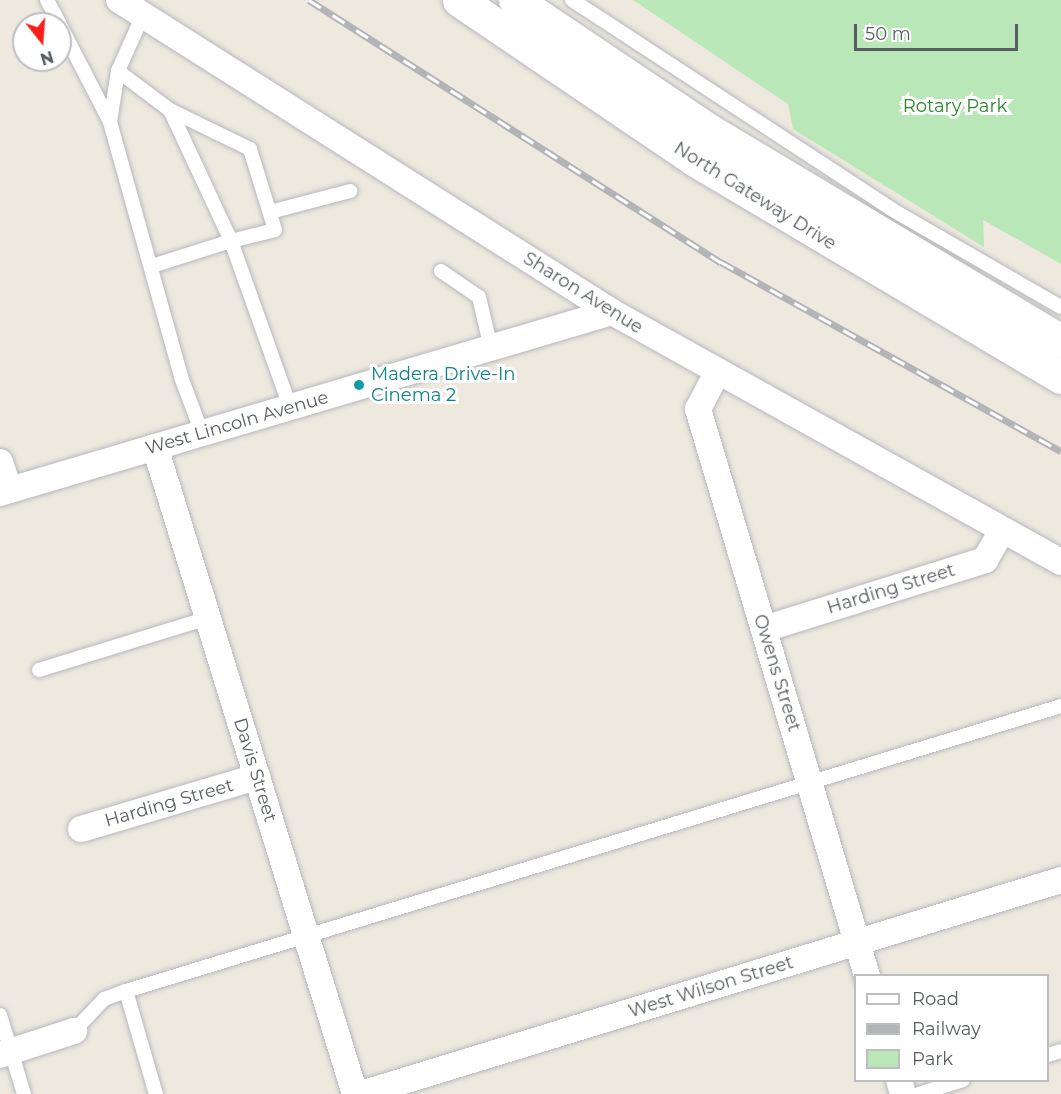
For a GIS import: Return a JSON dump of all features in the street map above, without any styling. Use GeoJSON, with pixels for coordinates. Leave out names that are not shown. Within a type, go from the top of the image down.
{"type":"FeatureCollection","features":[{"type":"Feature","properties":{"kind":"main road","name":"North Gateway Drive"},"geometry":{"type":"LineString","coordinates":[[459,0],[695,160],[877,236],[1061,377]]}},
{"type":"Feature","properties":{"kind":"main road","name":"North Gateway Drive"},"geometry":{"type":"LineString","coordinates":[[514,0],[710,131],[877,236],[1061,341]]}},
{"type":"Feature","properties":{"kind":"street","name":"Sharon Avenue"},"geometry":{"type":"LineString","coordinates":[[119,0],[612,312],[717,374],[1061,562]]}},
{"type":"Feature","properties":{"kind":"street","name":"West Lincoln Avenue"},"geometry":{"type":"LineString","coordinates":[[4,491],[612,312]]}},
{"type":"Feature","properties":{"kind":"street","name":"Owens Street"},"geometry":{"type":"LineString","coordinates":[[717,374],[698,409],[867,974]]}},
{"type":"Feature","properties":{"kind":"street","name":"Davis Street"},"geometry":{"type":"LineString","coordinates":[[155,447],[355,1094]]}},
{"type":"Feature","properties":{"kind":"street"},"geometry":{"type":"LineString","coordinates":[[0,462],[4,491]]}},
{"type":"Feature","properties":{"kind":"street","name":"Harding Street"},"geometry":{"type":"LineString","coordinates":[[764,629],[985,560],[1002,530]]}},
{"type":"Feature","properties":{"kind":"street","name":"Harding Street"},"geometry":{"type":"LineString","coordinates":[[81,829],[257,777]]}},
{"type":"Feature","properties":{"kind":"street","name":"West Wilson Street"},"geometry":{"type":"LineString","coordinates":[[361,1094],[1061,880]]}},
{"type":"Feature","properties":{"kind":"street"},"geometry":{"type":"LineString","coordinates":[[5,1053],[75,1031]]}},
{"type":"Feature","properties":{"kind":"lane"},"geometry":{"type":"LineString","coordinates":[[572,0],[877,236],[1061,307]]}},
{"type":"Feature","properties":{"kind":"lane"},"geometry":{"type":"LineString","coordinates":[[110,122],[118,70],[143,15]]}},
{"type":"Feature","properties":{"kind":"lane"},"geometry":{"type":"LineString","coordinates":[[72,48],[110,122],[202,433]]}},
{"type":"Feature","properties":{"kind":"lane"},"geometry":{"type":"LineString","coordinates":[[118,70],[170,110],[250,149],[275,230],[231,241],[152,266]]}},
{"type":"Feature","properties":{"kind":"lane"},"geometry":{"type":"LineString","coordinates":[[170,110],[231,241],[290,407]]}},
{"type":"Feature","properties":{"kind":"lane"},"geometry":{"type":"LineString","coordinates":[[270,212],[350,191]]}},
{"type":"Feature","properties":{"kind":"lane"},"geometry":{"type":"LineString","coordinates":[[441,271],[480,297],[491,348]]}},
{"type":"Feature","properties":{"kind":"lane"},"geometry":{"type":"LineString","coordinates":[[39,670],[208,618]]}},
{"type":"Feature","properties":{"kind":"lane"},"geometry":{"type":"LineString","coordinates":[[75,1031],[104,999],[126,991],[1061,706]]}},
{"type":"Feature","properties":{"kind":"lane"},"geometry":{"type":"LineString","coordinates":[[126,991],[156,1094]]}},
{"type":"Feature","properties":{"kind":"lane"},"geometry":{"type":"LineString","coordinates":[[0,1015],[5,1053],[24,1094]]}},
{"type":"Feature","properties":{"kind":"lane"},"geometry":{"type":"LineString","coordinates":[[919,1094],[957,1082]]}},
{"type":"Feature","properties":{"kind":"green space","name":"Rotary Park"},"geometry":{"type":"Polygon","coordinates":[[[633,0],[1061,0],[1061,264],[983,220],[984,247],[793,129],[788,104],[633,0]]]}},
{"type":"Feature","properties":{"kind":"railway"},"geometry":{"type":"LineString","coordinates":[[309,0],[721,262],[1061,451]]}},
{"type":"Feature","properties":{"kind":"place","name":"Madera Drive-In Cinema 2"},"geometry":{"type":"Point","coordinates":[359,385]}}]}
